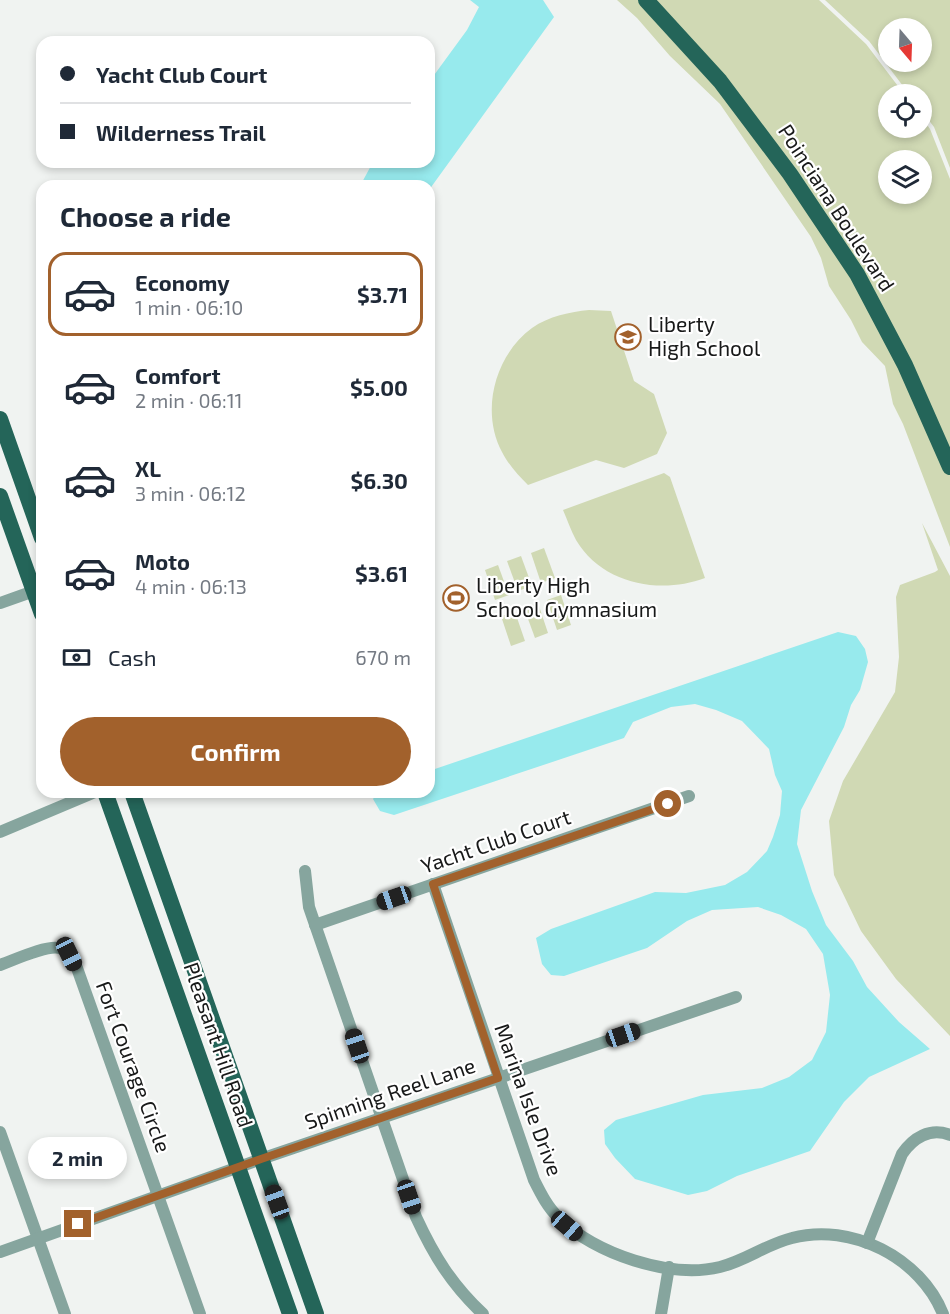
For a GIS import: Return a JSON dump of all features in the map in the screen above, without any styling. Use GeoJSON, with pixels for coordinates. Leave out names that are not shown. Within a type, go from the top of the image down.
{"type":"FeatureCollection","features":[{"type":"Feature","properties":{"kind":"main road","name":"Poinciana Boulevard"},"geometry":{"type":"LineString","coordinates":[[646,0],[720,81],[790,174],[857,274],[905,365],[950,467]]}},
{"type":"Feature","properties":{"kind":"main road"},"geometry":{"type":"LineString","coordinates":[[0,419],[36,521]]}},
{"type":"Feature","properties":{"kind":"main road"},"geometry":{"type":"LineString","coordinates":[[0,496],[36,589]]}},
{"type":"Feature","properties":{"kind":"main road","name":"Pleasant Hill Road"},"geometry":{"type":"LineString","coordinates":[[107,798],[290,1314]]}},
{"type":"Feature","properties":{"kind":"main road","name":"Pleasant Hill Road"},"geometry":{"type":"LineString","coordinates":[[134,798],[316,1314]]}},
{"type":"Feature","properties":{"kind":"street"},"geometry":{"type":"LineString","coordinates":[[0,603],[36,594]]}},
{"type":"Feature","properties":{"kind":"street","name":"Yacht Club Court"},"geometry":{"type":"LineString","coordinates":[[315,925],[689,796]]}},
{"type":"Feature","properties":{"kind":"street"},"geometry":{"type":"LineString","coordinates":[[0,832],[81,798]]}},
{"type":"Feature","properties":{"kind":"street"},"geometry":{"type":"LineString","coordinates":[[305,871],[309,907],[416,1217],[432,1252],[480,1313]]}},
{"type":"Feature","properties":{"kind":"street","name":"Marina Isle Drive"},"geometry":{"type":"LineString","coordinates":[[433,884],[534,1180],[558,1218],[577,1234],[599,1247],[617,1254],[687,1270],[718,1268],[796,1237],[836,1235],[879,1247],[916,1273],[931,1292],[943,1314]]}},
{"type":"Feature","properties":{"kind":"street","name":"Fort Courage Circle"},"geometry":{"type":"LineString","coordinates":[[0,965],[47,949],[60,948],[69,954],[77,969],[158,1196]]}},
{"type":"Feature","properties":{"kind":"street","name":"Spinning Reel Lane"},"geometry":{"type":"LineString","coordinates":[[0,1252],[261,1159],[736,997]]}},
{"type":"Feature","properties":{"kind":"street"},"geometry":{"type":"LineString","coordinates":[[0,1132],[65,1314]]}},
{"type":"Feature","properties":{"kind":"street"},"geometry":{"type":"LineString","coordinates":[[867,1243],[902,1154],[909,1143],[933,1132],[950,1135]]}},
{"type":"Feature","properties":{"kind":"street"},"geometry":{"type":"LineString","coordinates":[[158,1196],[200,1314]]}},
{"type":"Feature","properties":{"kind":"street"},"geometry":{"type":"LineString","coordinates":[[661,1314],[669,1267]]}},
{"type":"Feature","properties":{"kind":"green space"},"geometry":{"type":"Polygon","coordinates":[[[617,0],[819,0],[866,44],[878,60],[878,72],[887,72],[896,84],[878,84],[878,138],[932,138],[932,134],[950,179],[950,547],[903,424],[893,404],[885,366],[862,342],[829,286],[821,258],[811,237],[720,104],[670,56],[637,18],[617,0]]]}},
{"type":"Feature","properties":{"kind":"green space"},"geometry":{"type":"Polygon","coordinates":[[[825,0],[950,0],[950,168],[932,124],[932,84],[901,84],[892,72],[932,72],[932,18],[878,18],[878,53],[869,41],[825,0]]]}},
{"type":"Feature","properties":{"kind":"green space"},"geometry":{"type":"Polygon","coordinates":[[[589,310],[611,311],[634,381],[654,394],[667,433],[657,454],[624,468],[596,460],[528,485],[507,461],[495,436],[492,402],[500,368],[519,339],[532,328],[560,315],[589,310]]]}},
{"type":"Feature","properties":{"kind":"green space"},"geometry":{"type":"Polygon","coordinates":[[[664,473],[670,477],[705,578],[688,583],[651,585],[616,576],[587,555],[576,540],[563,510],[664,473]]]}},
{"type":"Feature","properties":{"kind":"green space"},"geometry":{"type":"Polygon","coordinates":[[[922,523],[950,576],[950,1036],[896,979],[861,931],[834,875],[829,821],[843,781],[895,692],[899,657],[896,597],[900,585],[938,570],[922,523]]]}},
{"type":"Feature","properties":{"kind":"green space"},"geometry":{"type":"Polygon","coordinates":[[[544,548],[555,578],[541,583],[531,553],[544,548]]]}},
{"type":"Feature","properties":{"kind":"green space"},"geometry":{"type":"Polygon","coordinates":[[[521,556],[532,586],[518,591],[507,561],[521,556]]]}},
{"type":"Feature","properties":{"kind":"green space"},"geometry":{"type":"Polygon","coordinates":[[[498,565],[509,595],[495,600],[485,570],[498,565]]]}},
{"type":"Feature","properties":{"kind":"green space"},"geometry":{"type":"Polygon","coordinates":[[[561,595],[571,625],[557,630],[547,600],[561,595]]]}},
{"type":"Feature","properties":{"kind":"green space"},"geometry":{"type":"Polygon","coordinates":[[[538,603],[548,633],[535,638],[524,608],[538,603]]]}},
{"type":"Feature","properties":{"kind":"green space"},"geometry":{"type":"Polygon","coordinates":[[[515,612],[525,641],[511,646],[501,616],[515,612]]]}},
{"type":"Feature","properties":{"kind":"water"},"geometry":{"type":"Polygon","coordinates":[[[470,0],[543,0],[554,17],[435,182],[363,180],[370,168],[435,168],[435,74],[467,30],[479,7],[470,0]]]}},
{"type":"Feature","properties":{"kind":"water"},"geometry":{"type":"Polygon","coordinates":[[[838,632],[856,636],[865,649],[868,662],[860,690],[851,705],[844,727],[801,810],[797,844],[826,925],[853,961],[867,987],[899,1022],[930,1049],[869,1077],[844,1102],[810,1151],[737,1176],[707,1191],[688,1195],[635,1179],[605,1144],[604,1130],[616,1120],[703,1095],[762,1088],[789,1077],[812,1060],[826,1032],[830,995],[823,954],[806,929],[781,915],[758,907],[712,910],[687,921],[647,948],[564,976],[551,975],[542,964],[536,938],[551,929],[655,892],[686,893],[725,885],[747,872],[767,851],[780,815],[782,791],[775,775],[769,749],[742,721],[695,704],[671,707],[633,722],[624,738],[394,815],[380,811],[374,798],[435,798],[435,769],[838,632]]]}},
{"type":"Feature","properties":{"kind":"place","name":"Liberty High School"},"geometry":{"type":"Point","coordinates":[628,337]}},
{"type":"Feature","properties":{"kind":"place","name":"Liberty High School Gymnasium"},"geometry":{"type":"Point","coordinates":[456,598]}},
{"type":"Feature","properties":{"kind":"route"},"geometry":{"type":"LineString","coordinates":[[78,1224],[498,1078],[433,884],[668,804]]}}]}
